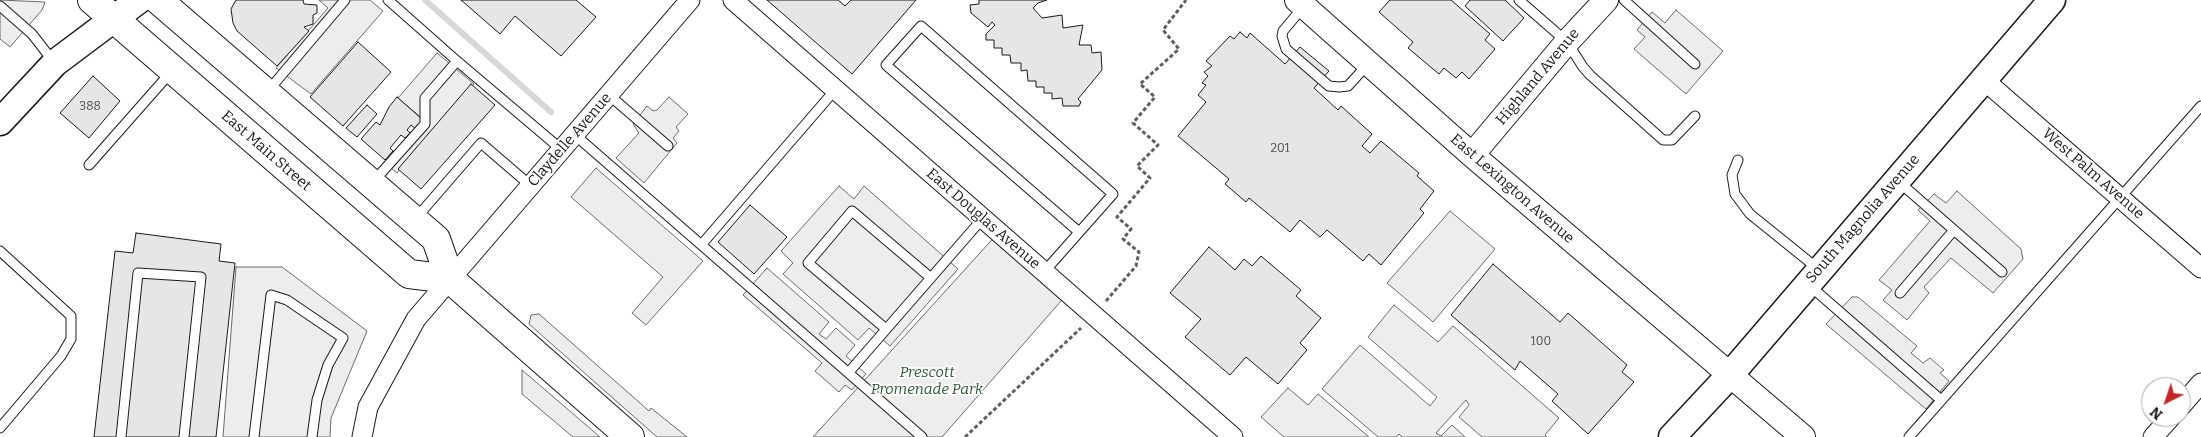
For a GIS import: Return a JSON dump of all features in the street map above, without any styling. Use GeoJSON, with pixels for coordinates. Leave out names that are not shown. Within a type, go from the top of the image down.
{"type":"FeatureCollection","features":[{"type":"Feature","properties":{"kind":"main road","name":"East Main Street"},"geometry":{"type":"LineString","coordinates":[[92,0],[409,274],[450,280]]}},
{"type":"Feature","properties":{"kind":"main road"},"geometry":{"type":"LineString","coordinates":[[0,122],[55,63],[139,0]]}},
{"type":"Feature","properties":{"kind":"main road"},"geometry":{"type":"LineString","coordinates":[[158,0],[436,239],[450,280],[630,437]]}},
{"type":"Feature","properties":{"kind":"main road","name":"South Magnolia Avenue"},"geometry":{"type":"LineString","coordinates":[[1672,437],[1729,376],[2052,0]]}},
{"type":"Feature","properties":{"kind":"street","name":"Claydelle Avenue"},"geometry":{"type":"LineString","coordinates":[[362,437],[368,407],[416,319],[690,0]]}},
{"type":"Feature","properties":{"kind":"street","name":"East Douglas Avenue"},"geometry":{"type":"LineString","coordinates":[[733,0],[1233,437]]}},
{"type":"Feature","properties":{"kind":"street","name":"Highland Avenue"},"geometry":{"type":"LineString","coordinates":[[1472,155],[1567,42],[1606,0]]}},
{"type":"Feature","properties":{"kind":"street","name":"East Lexington Avenue"},"geometry":{"type":"LineString","coordinates":[[1300,3],[1472,155],[1729,376],[1803,437]]}},
{"type":"Feature","properties":{"kind":"street","name":"West Palm Avenue"},"geometry":{"type":"LineString","coordinates":[[1984,80],[2201,268]]}},
{"type":"Feature","properties":{"kind":"street"},"geometry":{"type":"LineString","coordinates":[[2191,394],[2201,383]]}},
{"type":"Feature","properties":{"kind":"street"},"geometry":{"type":"LineString","coordinates":[[2153,437],[2162,427]]}},
{"type":"Feature","properties":{"kind":"lane"},"geometry":{"type":"LineString","coordinates":[[266,93],[345,0]]}},
{"type":"Feature","properties":{"kind":"lane"},"geometry":{"type":"LineString","coordinates":[[388,0],[562,150]]}},
{"type":"Feature","properties":{"kind":"lane"},"geometry":{"type":"LineString","coordinates":[[1519,0],[1567,42],[1583,67],[1663,140],[1672,140],[1695,116]]}},
{"type":"Feature","properties":{"kind":"lane"},"geometry":{"type":"LineString","coordinates":[[1624,0],[1695,64]]}},
{"type":"Feature","properties":{"kind":"lane"},"geometry":{"type":"LineString","coordinates":[[1300,3],[1283,30],[1282,36],[1286,49],[1329,86],[1339,88],[1348,86],[1369,63]]}},
{"type":"Feature","properties":{"kind":"lane"},"geometry":{"type":"LineString","coordinates":[[0,6],[32,34],[55,63]]}},
{"type":"Feature","properties":{"kind":"lane"},"geometry":{"type":"LineString","coordinates":[[1044,272],[1113,194],[921,26],[886,65],[1079,232]]}},
{"type":"Feature","properties":{"kind":"lane"},"geometry":{"type":"LineString","coordinates":[[372,184],[425,124],[426,98],[457,61]]}},
{"type":"Feature","properties":{"kind":"lane"},"geometry":{"type":"LineString","coordinates":[[89,165],[173,70]]}},
{"type":"Feature","properties":{"kind":"lane"},"geometry":{"type":"LineString","coordinates":[[702,244],[836,90]]}},
{"type":"Feature","properties":{"kind":"lane"},"geometry":{"type":"LineString","coordinates":[[609,95],[668,146]]}},
{"type":"Feature","properties":{"kind":"lane"},"geometry":{"type":"LineString","coordinates":[[1910,437],[2201,106]]}},
{"type":"Feature","properties":{"kind":"lane"},"geometry":{"type":"LineString","coordinates":[[575,135],[922,437]]}},
{"type":"Feature","properties":{"kind":"lane"},"geometry":{"type":"LineString","coordinates":[[414,220],[482,143],[531,186]]}},
{"type":"Feature","properties":{"kind":"lane"},"geometry":{"type":"LineString","coordinates":[[1738,160],[1732,176],[1735,194],[1750,214],[1941,400]]}},
{"type":"Feature","properties":{"kind":"lane"},"geometry":{"type":"LineString","coordinates":[[1897,180],[2002,272]]}},
{"type":"Feature","properties":{"kind":"lane"},"geometry":{"type":"LineString","coordinates":[[886,330],[808,262],[852,211],[930,278]]}},
{"type":"Feature","properties":{"kind":"lane"},"geometry":{"type":"LineString","coordinates":[[849,372],[983,218]]}},
{"type":"Feature","properties":{"kind":"lane"},"geometry":{"type":"LineString","coordinates":[[1900,293],[1954,230]]}},
{"type":"Feature","properties":{"kind":"lane"},"geometry":{"type":"LineString","coordinates":[[0,252],[71,316],[71,339],[61,356],[0,428]]}},
{"type":"Feature","properties":{"kind":"lane"},"geometry":{"type":"LineString","coordinates":[[121,437],[138,273],[201,277],[184,437]]}},
{"type":"Feature","properties":{"kind":"lane"},"geometry":{"type":"LineString","coordinates":[[254,437],[271,295],[287,300],[343,338],[328,365],[316,400],[312,437]]}},
{"type":"Feature","properties":{"kind":"path"},"geometry":{"type":"LineString","coordinates":[[965,437],[1094,316],[1136,266],[1139,252],[1123,239],[1131,229],[1118,217],[1150,178],[1137,166],[1158,146],[1133,123],[1155,97],[1140,84],[1179,49],[1162,30],[1186,0]]}},
{"type":"Feature","properties":{"kind":"shaded area"},"geometry":{"type":"Polygon","coordinates":[[[0,0],[45,2],[42,10],[10,47],[0,39],[0,0]]]}},
{"type":"Feature","properties":{"kind":"shaded area"},"geometry":{"type":"Polygon","coordinates":[[[319,0],[370,0],[383,11],[311,94],[276,68],[328,8],[319,0]]]}},
{"type":"Feature","properties":{"kind":"shaded area"},"geometry":{"type":"Polygon","coordinates":[[[1676,10],[1723,51],[1686,94],[1634,49],[1645,37],[1637,30],[1652,12],[1665,23],[1676,10]]]}},
{"type":"Feature","properties":{"kind":"shaded area"},"geometry":{"type":"Polygon","coordinates":[[[437,53],[474,84],[397,173],[386,164],[424,120],[398,98],[437,53]]]}},
{"type":"Feature","properties":{"kind":"shaded area"},"geometry":{"type":"Polygon","coordinates":[[[669,97],[688,114],[676,127],[679,131],[673,138],[677,143],[644,183],[616,158],[639,133],[633,124],[647,106],[653,111],[657,110],[669,97]]]}},
{"type":"Feature","properties":{"kind":"shaded area"},"geometry":{"type":"Polygon","coordinates":[[[596,168],[703,261],[646,325],[632,313],[663,277],[571,197],[596,168]]]}},
{"type":"Feature","properties":{"kind":"shaded area"},"geometry":{"type":"Polygon","coordinates":[[[839,186],[854,199],[864,186],[958,269],[890,346],[869,328],[858,340],[783,274],[793,263],[781,251],[839,186]]]}},
{"type":"Feature","properties":{"kind":"shaded area"},"geometry":{"type":"Polygon","coordinates":[[[1957,191],[2021,249],[2023,259],[1993,293],[1951,258],[1924,287],[1929,293],[1907,320],[1883,300],[1892,290],[1879,280],[1930,221],[1918,210],[1934,194],[1946,203],[1957,191]]]}},
{"type":"Feature","properties":{"kind":"shaded area"},"geometry":{"type":"Polygon","coordinates":[[[1450,211],[1495,249],[1433,322],[1387,283],[1450,211]]]}},
{"type":"Feature","properties":{"kind":"shaded area","name":"Prescott Promenade Park"},"geometry":{"type":"Polygon","coordinates":[[[999,232],[1068,293],[942,437],[813,437],[999,232]]]}},
{"type":"Feature","properties":{"kind":"shaded area"},"geometry":{"type":"Polygon","coordinates":[[[236,267],[282,267],[367,331],[331,418],[330,437],[223,437],[236,267]]]}},
{"type":"Feature","properties":{"kind":"shaded area"},"geometry":{"type":"Polygon","coordinates":[[[767,268],[829,322],[819,334],[826,339],[836,328],[855,345],[846,356],[866,374],[852,390],[845,385],[839,392],[815,371],[822,363],[743,295],[767,268]]]}},
{"type":"Feature","properties":{"kind":"shaded area"},"geometry":{"type":"Polygon","coordinates":[[[1852,297],[1858,297],[1917,346],[1911,353],[1923,363],[1930,358],[1944,370],[1940,373],[1949,381],[1926,409],[1826,324],[1852,297]]]}},
{"type":"Feature","properties":{"kind":"shaded area"},"geometry":{"type":"Polygon","coordinates":[[[1394,305],[1438,342],[1453,326],[1559,418],[1545,435],[1547,437],[1482,437],[1459,417],[1469,405],[1466,400],[1436,433],[1441,436],[1452,425],[1465,437],[1402,437],[1399,434],[1396,437],[1378,437],[1322,389],[1360,345],[1430,406],[1437,397],[1368,337],[1394,305]]]}},
{"type":"Feature","properties":{"kind":"shaded area"},"geometry":{"type":"Polygon","coordinates":[[[539,314],[649,411],[651,408],[687,437],[657,437],[529,324],[531,315],[539,314]]]}},
{"type":"Feature","properties":{"kind":"shaded area"},"geometry":{"type":"Polygon","coordinates":[[[522,370],[600,437],[573,437],[522,394],[522,370]]]}},
{"type":"Feature","properties":{"kind":"shaded area"},"geometry":{"type":"Polygon","coordinates":[[[1288,388],[1308,405],[1318,394],[1369,437],[1284,437],[1261,417],[1288,388]]]}},
{"type":"Feature","properties":{"kind":"building"},"geometry":{"type":"Polygon","coordinates":[[[236,0],[303,0],[304,4],[317,5],[317,13],[313,15],[313,24],[304,27],[309,31],[277,66],[237,31],[233,23],[231,9],[236,0]]]}},
{"type":"Feature","properties":{"kind":"building"},"geometry":{"type":"Polygon","coordinates":[[[461,0],[576,0],[596,17],[561,56],[515,16],[500,34],[461,0]]]}},
{"type":"Feature","properties":{"kind":"building"},"geometry":{"type":"Polygon","coordinates":[[[767,0],[838,0],[845,6],[851,0],[916,0],[852,74],[767,0]]]}},
{"type":"Feature","properties":{"kind":"building"},"geometry":{"type":"Polygon","coordinates":[[[979,0],[1047,0],[1038,3],[1033,8],[1042,18],[1062,15],[1063,28],[1083,25],[1079,45],[1091,45],[1092,53],[1101,52],[1102,70],[1078,99],[1081,102],[1079,106],[1063,106],[1062,98],[1052,99],[1052,93],[1044,93],[1044,87],[1036,87],[1036,81],[1028,81],[1027,70],[1021,71],[1021,63],[1011,63],[1010,55],[1002,55],[1002,48],[994,48],[994,40],[986,40],[986,34],[995,25],[992,22],[988,27],[971,13],[970,5],[979,4],[979,0]]]}},
{"type":"Feature","properties":{"kind":"building"},"geometry":{"type":"Polygon","coordinates":[[[1390,0],[1451,0],[1490,34],[1485,40],[1495,49],[1469,79],[1462,72],[1456,78],[1444,68],[1439,74],[1408,48],[1413,42],[1379,12],[1390,0]]]}},
{"type":"Feature","properties":{"kind":"building"},"geometry":{"type":"Polygon","coordinates":[[[1470,0],[1505,0],[1524,18],[1503,41],[1465,6],[1470,0]]]}},
{"type":"Feature","properties":{"kind":"building"},"geometry":{"type":"Polygon","coordinates":[[[1240,32],[1247,38],[1250,33],[1285,64],[1300,47],[1329,71],[1314,88],[1338,110],[1341,106],[1372,134],[1362,146],[1370,153],[1381,141],[1419,173],[1417,176],[1434,191],[1420,209],[1424,213],[1381,265],[1369,254],[1363,261],[1327,230],[1320,237],[1300,220],[1290,232],[1249,198],[1246,202],[1225,184],[1229,179],[1178,136],[1206,102],[1198,95],[1206,85],[1202,83],[1208,76],[1204,72],[1212,66],[1206,61],[1230,36],[1234,39],[1240,32]]]}},
{"type":"Feature","properties":{"kind":"building"},"geometry":{"type":"Polygon","coordinates":[[[358,42],[391,72],[343,126],[310,97],[358,42]]]}},
{"type":"Feature","properties":{"kind":"building"},"geometry":{"type":"Polygon","coordinates":[[[93,76],[120,101],[89,138],[60,113],[93,76]]]}},
{"type":"Feature","properties":{"kind":"building"},"geometry":{"type":"Polygon","coordinates":[[[471,84],[495,105],[421,189],[398,169],[471,84]]]}},
{"type":"Feature","properties":{"kind":"building"},"geometry":{"type":"Polygon","coordinates":[[[397,97],[423,120],[416,129],[411,125],[407,130],[410,133],[405,138],[401,135],[390,148],[393,151],[385,160],[361,139],[376,122],[380,125],[389,107],[397,97]]]}},
{"type":"Feature","properties":{"kind":"building"},"geometry":{"type":"Polygon","coordinates":[[[367,105],[377,114],[357,137],[346,128],[367,105]]]}},
{"type":"Feature","properties":{"kind":"building"},"geometry":{"type":"Polygon","coordinates":[[[750,205],[787,237],[754,274],[718,242],[750,205]]]}},
{"type":"Feature","properties":{"kind":"building"},"geometry":{"type":"Polygon","coordinates":[[[136,233],[221,244],[219,261],[235,263],[216,437],[94,437],[115,251],[133,253],[136,233]]]}},
{"type":"Feature","properties":{"kind":"building"},"geometry":{"type":"Polygon","coordinates":[[[1209,247],[1235,270],[1244,259],[1252,266],[1261,256],[1301,290],[1296,296],[1321,318],[1300,343],[1307,350],[1278,384],[1246,357],[1230,375],[1185,337],[1201,319],[1170,293],[1209,247]]]}},
{"type":"Feature","properties":{"kind":"building"},"geometry":{"type":"Polygon","coordinates":[[[1493,264],[1560,322],[1568,313],[1627,365],[1622,372],[1634,382],[1588,434],[1552,401],[1558,394],[1520,361],[1515,370],[1451,315],[1493,264]]]}},
{"type":"Feature","properties":{"kind":"waterway"},"geometry":{"type":"LineString","coordinates":[[425,0],[551,112]]}}]}
